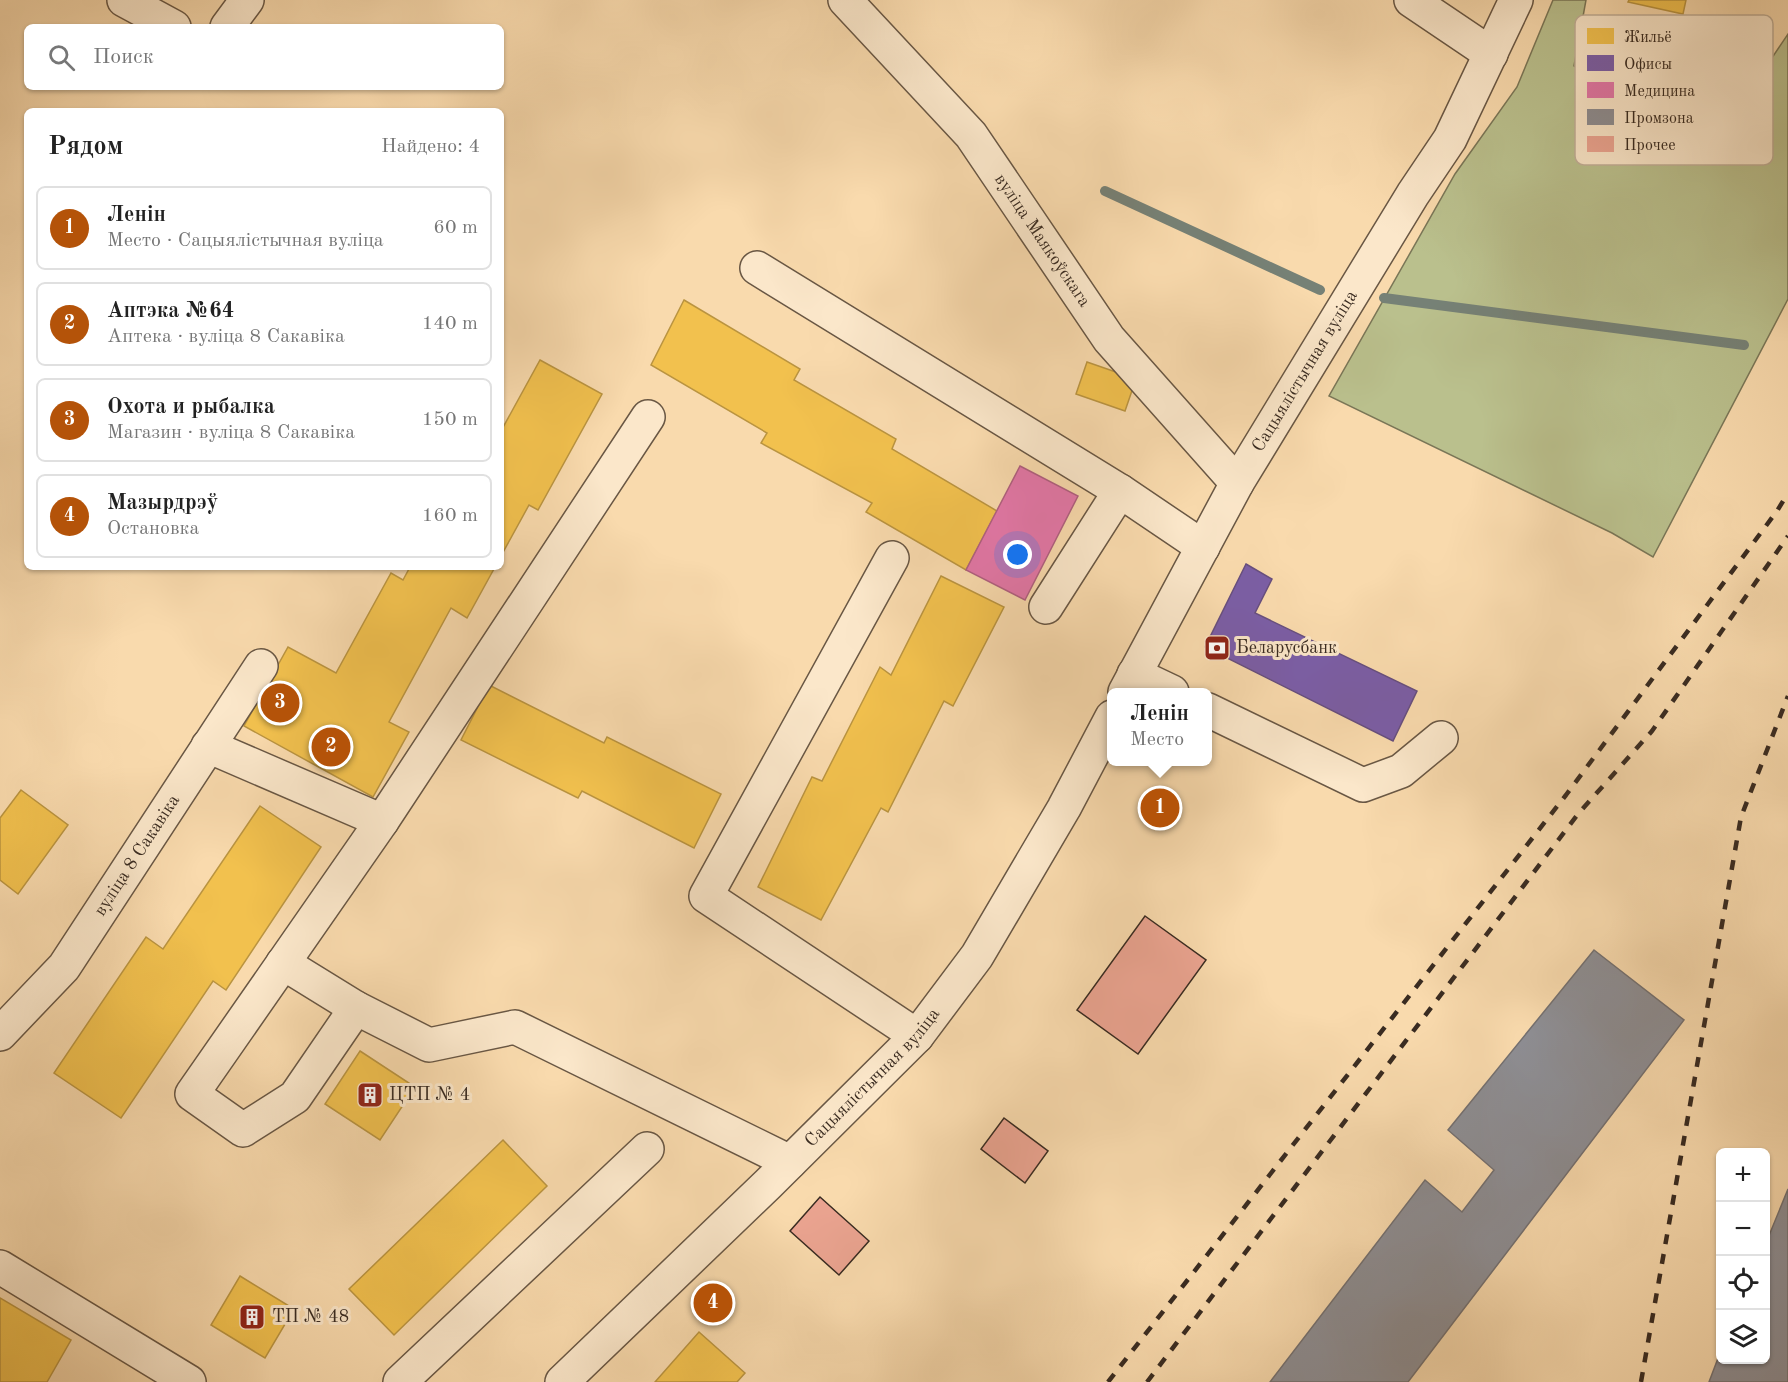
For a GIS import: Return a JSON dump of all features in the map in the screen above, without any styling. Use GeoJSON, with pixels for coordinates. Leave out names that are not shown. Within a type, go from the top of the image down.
{"type":"FeatureCollection","features":[{"type":"Feature","properties":{"kind":"street"},"geometry":{"type":"LineString","coordinates":[[124,0],[168,24]]}},
{"type":"Feature","properties":{"kind":"street"},"geometry":{"type":"LineString","coordinates":[[229,24],[247,0]]}},
{"type":"Feature","properties":{"kind":"street","name":"вуліца Маякоўскага"},"geometry":{"type":"LineString","coordinates":[[845,0],[971,135],[1109,339],[1236,483]]}},
{"type":"Feature","properties":{"kind":"street"},"geometry":{"type":"LineString","coordinates":[[1411,0],[1491,54]]}},
{"type":"Feature","properties":{"kind":"street","name":"Сацыялістычная вуліца"},"geometry":{"type":"LineString","coordinates":[[1130,683],[1236,483],[1401,214],[1450,139],[1516,0]]}},
{"type":"Feature","properties":{"kind":"street"},"geometry":{"type":"LineString","coordinates":[[757,268],[1120,491],[1203,547]]}},
{"type":"Feature","properties":{"kind":"street"},"geometry":{"type":"LineString","coordinates":[[356,1008],[295,1097],[243,1130],[192,1094],[382,822],[648,417]]}},
{"type":"Feature","properties":{"kind":"street"},"geometry":{"type":"LineString","coordinates":[[1046,607],[1120,491]]}},
{"type":"Feature","properties":{"kind":"street"},"geometry":{"type":"LineString","coordinates":[[892,558],[706,896],[917,1036]]}},
{"type":"Feature","properties":{"kind":"street","name":"вуліца 8 Сакавіка"},"geometry":{"type":"LineString","coordinates":[[0,1034],[64,967],[261,666]]}},
{"type":"Feature","properties":{"kind":"street"},"geometry":{"type":"LineString","coordinates":[[1130,683],[1151,688]]}},
{"type":"Feature","properties":{"kind":"street"},"geometry":{"type":"LineString","coordinates":[[1212,712],[1363,785],[1401,771],[1441,738]]}},
{"type":"Feature","properties":{"kind":"street","name":"Сацыялістычная вуліца"},"geometry":{"type":"LineString","coordinates":[[562,1382],[917,1036],[977,956],[1064,808],[1107,726]]}},
{"type":"Feature","properties":{"kind":"street"},"geometry":{"type":"LineString","coordinates":[[208,746],[382,822]]}},
{"type":"Feature","properties":{"kind":"street"},"geometry":{"type":"LineString","coordinates":[[283,963],[356,1008],[429,1045],[515,1028],[790,1162]]}},
{"type":"Feature","properties":{"kind":"street"},"geometry":{"type":"LineString","coordinates":[[400,1382],[647,1149]]}},
{"type":"Feature","properties":{"kind":"street"},"geometry":{"type":"LineString","coordinates":[[0,1267],[189,1382]]}},
{"type":"Feature","properties":{"kind":"green space"},"geometry":{"type":"Polygon","coordinates":[[[1553,0],[1586,0],[1583,15],[1575,15],[1575,165],[1773,165],[1773,56],[1788,34],[1788,299],[1653,557],[1612,533],[1329,396],[1455,174],[1517,87],[1553,0]]]}},
{"type":"Feature","properties":{"kind":"building: Жильё"},"geometry":{"type":"Polygon","coordinates":[[[1629,0],[1686,0],[1683,14],[1628,2],[1629,0]]]}},
{"type":"Feature","properties":{"kind":"building: Жильё"},"geometry":{"type":"Polygon","coordinates":[[[684,300],[800,369],[794,380],[896,439],[892,449],[997,511],[966,570],[866,512],[872,503],[761,443],[767,433],[651,365],[684,300]]]}},
{"type":"Feature","properties":{"kind":"building: Жильё"},"geometry":{"type":"Polygon","coordinates":[[[540,360],[602,394],[538,510],[529,505],[504,551],[504,426],[540,360]]]}},
{"type":"Feature","properties":{"kind":"building: Жильё"},"geometry":{"type":"Polygon","coordinates":[[[1087,362],[1136,379],[1125,411],[1076,394],[1087,362]]]}},
{"type":"Feature","properties":{"kind":"building: Жильё"},"geometry":{"type":"Polygon","coordinates":[[[408,570],[493,570],[467,618],[451,608],[389,722],[409,732],[373,797],[244,726],[288,647],[336,673],[391,573],[403,580],[408,570]]]}},
{"type":"Feature","properties":{"kind":"building: Жильё"},"geometry":{"type":"Polygon","coordinates":[[[941,576],[1004,607],[953,706],[944,701],[888,812],[881,808],[821,920],[758,887],[812,777],[822,781],[880,667],[891,675],[941,576]]]}},
{"type":"Feature","properties":{"kind":"building: Жильё"},"geometry":{"type":"Polygon","coordinates":[[[489,685],[604,743],[607,737],[721,794],[694,848],[582,791],[578,798],[461,740],[489,685]]]}},
{"type":"Feature","properties":{"kind":"building: Жильё"},"geometry":{"type":"Polygon","coordinates":[[[21,790],[68,825],[18,894],[0,880],[0,818],[21,790]]]}},
{"type":"Feature","properties":{"kind":"building: Жильё"},"geometry":{"type":"Polygon","coordinates":[[[260,806],[321,847],[226,990],[213,981],[121,1118],[54,1073],[146,937],[163,949],[260,806]]]}},
{"type":"Feature","properties":{"kind":"building: Жильё","name":"ЦТП № 4"},"geometry":{"type":"Polygon","coordinates":[[[360,1051],[415,1087],[380,1140],[325,1104],[360,1051]]]}},
{"type":"Feature","properties":{"kind":"building: Жильё"},"geometry":{"type":"Polygon","coordinates":[[[503,1140],[547,1186],[394,1335],[349,1289],[503,1140]]]}},
{"type":"Feature","properties":{"kind":"building: Жильё","name":"ТП № 48"},"geometry":{"type":"Polygon","coordinates":[[[240,1276],[294,1309],[265,1358],[211,1325],[240,1276]]]}},
{"type":"Feature","properties":{"kind":"building: Жильё"},"geometry":{"type":"Polygon","coordinates":[[[0,1298],[71,1340],[47,1382],[0,1382],[0,1298]]]}},
{"type":"Feature","properties":{"kind":"building: Жильё"},"geometry":{"type":"Polygon","coordinates":[[[699,1332],[745,1373],[737,1382],[655,1382],[699,1332]]]}},
{"type":"Feature","properties":{"kind":"building: Офисы"},"geometry":{"type":"Polygon","coordinates":[[[1246,564],[1272,579],[1255,613],[1417,691],[1393,741],[1205,647],[1246,564]]]}},
{"type":"Feature","properties":{"kind":"building: Медицина"},"geometry":{"type":"Polygon","coordinates":[[[1020,466],[1078,496],[1025,600],[966,570],[1020,466]]]}},
{"type":"Feature","properties":{"kind":"building: Промзона"},"geometry":{"type":"Polygon","coordinates":[[[1594,950],[1684,1020],[1408,1382],[1270,1382],[1425,1180],[1462,1212],[1494,1170],[1448,1130],[1594,950]]]}},
{"type":"Feature","properties":{"kind":"building: Промзона"},"geometry":{"type":"Polygon","coordinates":[[[1788,1189],[1788,1382],[1709,1382],[1716,1364],[1770,1364],[1770,1233],[1788,1189]]]}},
{"type":"Feature","properties":{"kind":"building: Прочее"},"geometry":{"type":"Polygon","coordinates":[[[1145,916],[1206,960],[1138,1054],[1077,1010],[1145,916]]]}},
{"type":"Feature","properties":{"kind":"building: Прочее"},"geometry":{"type":"Polygon","coordinates":[[[1004,1118],[1048,1151],[1025,1183],[981,1149],[1004,1118]]]}},
{"type":"Feature","properties":{"kind":"building: Прочее"},"geometry":{"type":"Polygon","coordinates":[[[820,1197],[869,1241],[839,1275],[790,1231],[820,1197]]]}},
{"type":"Feature","properties":{"kind":"waterway"},"geometry":{"type":"LineString","coordinates":[[1105,191],[1320,290]]}},
{"type":"Feature","properties":{"kind":"waterway"},"geometry":{"type":"LineString","coordinates":[[1384,298],[1744,345]]}},
{"type":"Feature","properties":{"kind":"railway"},"geometry":{"type":"LineString","coordinates":[[1108,1382],[1566,795],[1788,493]]}},
{"type":"Feature","properties":{"kind":"railway"},"geometry":{"type":"LineString","coordinates":[[1147,1382],[1578,814],[1652,731],[1788,536]]}},
{"type":"Feature","properties":{"kind":"railway"},"geometry":{"type":"LineString","coordinates":[[1641,1382],[1741,817],[1788,696]]}},
{"type":"Feature","properties":{"kind":"place","name":"Беларусбанк"},"geometry":{"type":"Point","coordinates":[1217,648]}},
{"type":"Feature","properties":{"kind":"place","name":"Охота и рыбалка"},"geometry":{"type":"Point","coordinates":[280,703]}},
{"type":"Feature","properties":{"kind":"place","name":"Аптэка №64"},"geometry":{"type":"Point","coordinates":[331,747]}},
{"type":"Feature","properties":{"kind":"place","name":"Ленін"},"geometry":{"type":"Point","coordinates":[1160,808]}},
{"type":"Feature","properties":{"kind":"place","name":"ЦТП № 4"},"geometry":{"type":"Point","coordinates":[370,1095]}},
{"type":"Feature","properties":{"kind":"place","name":"Мазырдрэў"},"geometry":{"type":"Point","coordinates":[713,1303]}},
{"type":"Feature","properties":{"kind":"place","name":"ТП № 48"},"geometry":{"type":"Point","coordinates":[252,1317]}}]}
